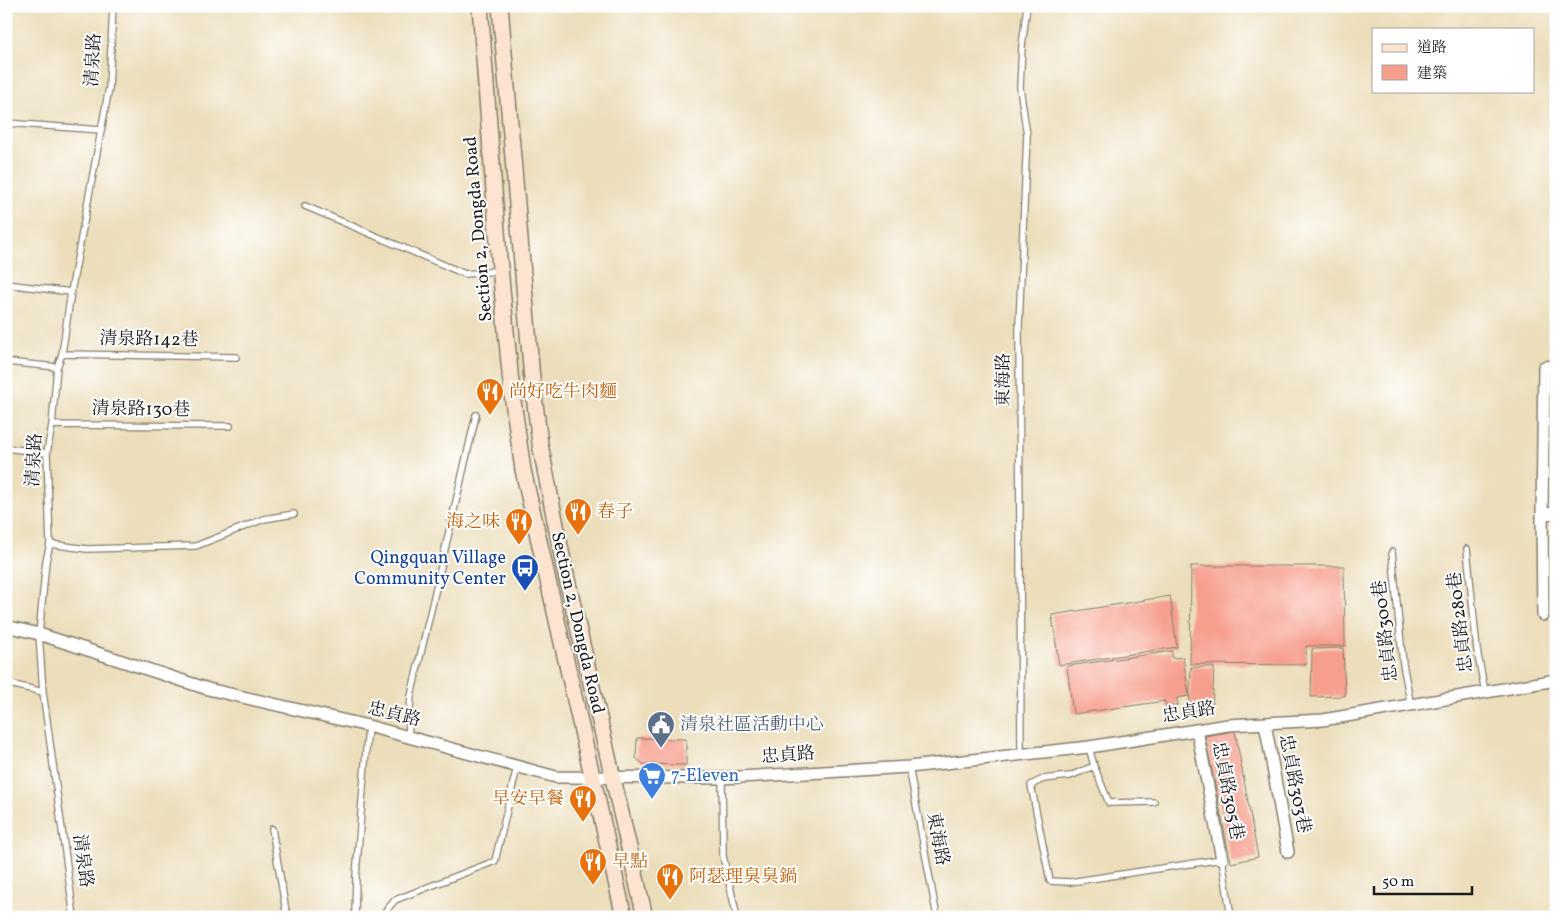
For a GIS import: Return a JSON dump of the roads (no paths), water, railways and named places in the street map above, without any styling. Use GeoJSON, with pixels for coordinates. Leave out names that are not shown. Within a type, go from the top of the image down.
{"type":"FeatureCollection","features":[{"type":"Feature","properties":{"kind":"street","name":"Section 2, Dongda Road"},"geometry":{"type":"LineString","coordinates":[[480,6],[512,394],[523,470],[624,917]]}},
{"type":"Feature","properties":{"kind":"street","name":"Section 2, Dongda Road"},"geometry":{"type":"LineString","coordinates":[[500,6],[532,379],[540,444],[564,566],[645,917]]}},
{"type":"Feature","properties":{"kind":"street"},"geometry":{"type":"LineString","coordinates":[[500,263],[522,254]]}},
{"type":"Feature","properties":{"kind":"street"},"geometry":{"type":"LineString","coordinates":[[1543,615],[1544,367],[1556,366]]}},
{"type":"Feature","properties":{"kind":"street"},"geometry":{"type":"LineString","coordinates":[[1542,514],[1556,513]]}},
{"type":"Feature","properties":{"kind":"street","name":"忠貞路"},"geometry":{"type":"LineString","coordinates":[[6,626],[39,634],[208,689],[368,726],[455,748],[556,777],[722,778],[909,766],[1089,747],[1228,725],[1323,720],[1556,680]]}},
{"type":"Feature","properties":{"kind":"street","name":"忠貞路303巷"},"geometry":{"type":"LineString","coordinates":[[1264,723],[1288,852]]}},
{"type":"Feature","properties":{"kind":"street","name":"忠貞路305巷"},"geometry":{"type":"LineString","coordinates":[[1197,730],[1222,859]]}},
{"type":"Feature","properties":{"kind":"lane","name":"清泉路"},"geometry":{"type":"LineString","coordinates":[[74,917],[44,692],[39,634],[46,561],[50,544],[48,453],[57,368],[62,354],[71,292],[109,88],[113,6]]}},
{"type":"Feature","properties":{"kind":"lane","name":"東海路"},"geometry":{"type":"LineString","coordinates":[[1022,755],[1019,326],[1027,135],[1020,88],[1022,46],[1027,6]]}},
{"type":"Feature","properties":{"kind":"lane"},"geometry":{"type":"LineString","coordinates":[[6,123],[101,130]]}},
{"type":"Feature","properties":{"kind":"lane"},"geometry":{"type":"LineString","coordinates":[[305,206],[464,274],[488,272],[500,263]]}},
{"type":"Feature","properties":{"kind":"lane"},"geometry":{"type":"LineString","coordinates":[[6,284],[71,292]]}},
{"type":"Feature","properties":{"kind":"lane","name":"清泉路142巷"},"geometry":{"type":"LineString","coordinates":[[62,354],[236,357]]}},
{"type":"Feature","properties":{"kind":"lane"},"geometry":{"type":"LineString","coordinates":[[6,362],[57,368]]}},
{"type":"Feature","properties":{"kind":"lane"},"geometry":{"type":"LineString","coordinates":[[408,737],[411,696],[476,415]]}},
{"type":"Feature","properties":{"kind":"lane","name":"清泉路130巷"},"geometry":{"type":"LineString","coordinates":[[52,424],[230,426]]}},
{"type":"Feature","properties":{"kind":"lane"},"geometry":{"type":"LineString","coordinates":[[6,448],[48,453]]}},
{"type":"Feature","properties":{"kind":"lane"},"geometry":{"type":"LineString","coordinates":[[50,544],[86,549],[196,546],[264,519],[294,514]]}},
{"type":"Feature","properties":{"kind":"lane","name":"忠貞路280巷"},"geometry":{"type":"LineString","coordinates":[[1467,549],[1477,650],[1485,692]]}},
{"type":"Feature","properties":{"kind":"lane","name":"忠貞路300巷"},"geometry":{"type":"LineString","coordinates":[[1392,552],[1402,664],[1411,706]]}},
{"type":"Feature","properties":{"kind":"lane"},"geometry":{"type":"LineString","coordinates":[[6,682],[44,692]]}},
{"type":"Feature","properties":{"kind":"lane"},"geometry":{"type":"LineString","coordinates":[[362,917],[352,916],[368,726]]}},
{"type":"Feature","properties":{"kind":"lane"},"geometry":{"type":"LineString","coordinates":[[1089,747],[1094,766],[1109,803],[1154,802]]}},
{"type":"Feature","properties":{"kind":"lane","name":"東海路"},"geometry":{"type":"LineString","coordinates":[[909,766],[937,917]]}},
{"type":"Feature","properties":{"kind":"lane"},"geometry":{"type":"LineString","coordinates":[[1094,766],[1070,776],[1043,779],[1031,785],[1050,881],[1070,882],[1222,859],[1231,917]]}},
{"type":"Feature","properties":{"kind":"lane"},"geometry":{"type":"LineString","coordinates":[[382,917],[395,900],[496,862],[517,767]]}},
{"type":"Feature","properties":{"kind":"lane"},"geometry":{"type":"LineString","coordinates":[[722,778],[723,856],[737,917]]}},
{"type":"Feature","properties":{"kind":"lane"},"geometry":{"type":"LineString","coordinates":[[272,829],[287,917]]}},
{"type":"Feature","properties":{"kind":"place","name":"尚好吃牛肉麵"},"geometry":{"type":"Point","coordinates":[490,416]}},
{"type":"Feature","properties":{"kind":"place","name":"春子"},"geometry":{"type":"Point","coordinates":[578,536]}},
{"type":"Feature","properties":{"kind":"place","name":"海之味"},"geometry":{"type":"Point","coordinates":[519,546]}},
{"type":"Feature","properties":{"kind":"place","name":"Qingquan Village Community Center"},"geometry":{"type":"Point","coordinates":[525,592]}},
{"type":"Feature","properties":{"kind":"place","name":"清泉社區活動中心"},"geometry":{"type":"Point","coordinates":[661,749]}},
{"type":"Feature","properties":{"kind":"place","name":"7-Eleven"},"geometry":{"type":"Point","coordinates":[652,800]}},
{"type":"Feature","properties":{"kind":"place","name":"早安早餐"},"geometry":{"type":"Point","coordinates":[583,823]}},
{"type":"Feature","properties":{"kind":"place","name":"早點"},"geometry":{"type":"Point","coordinates":[593,886]}},
{"type":"Feature","properties":{"kind":"place","name":"阿瑟理臭臭鍋"},"geometry":{"type":"Point","coordinates":[670,901]}}]}
